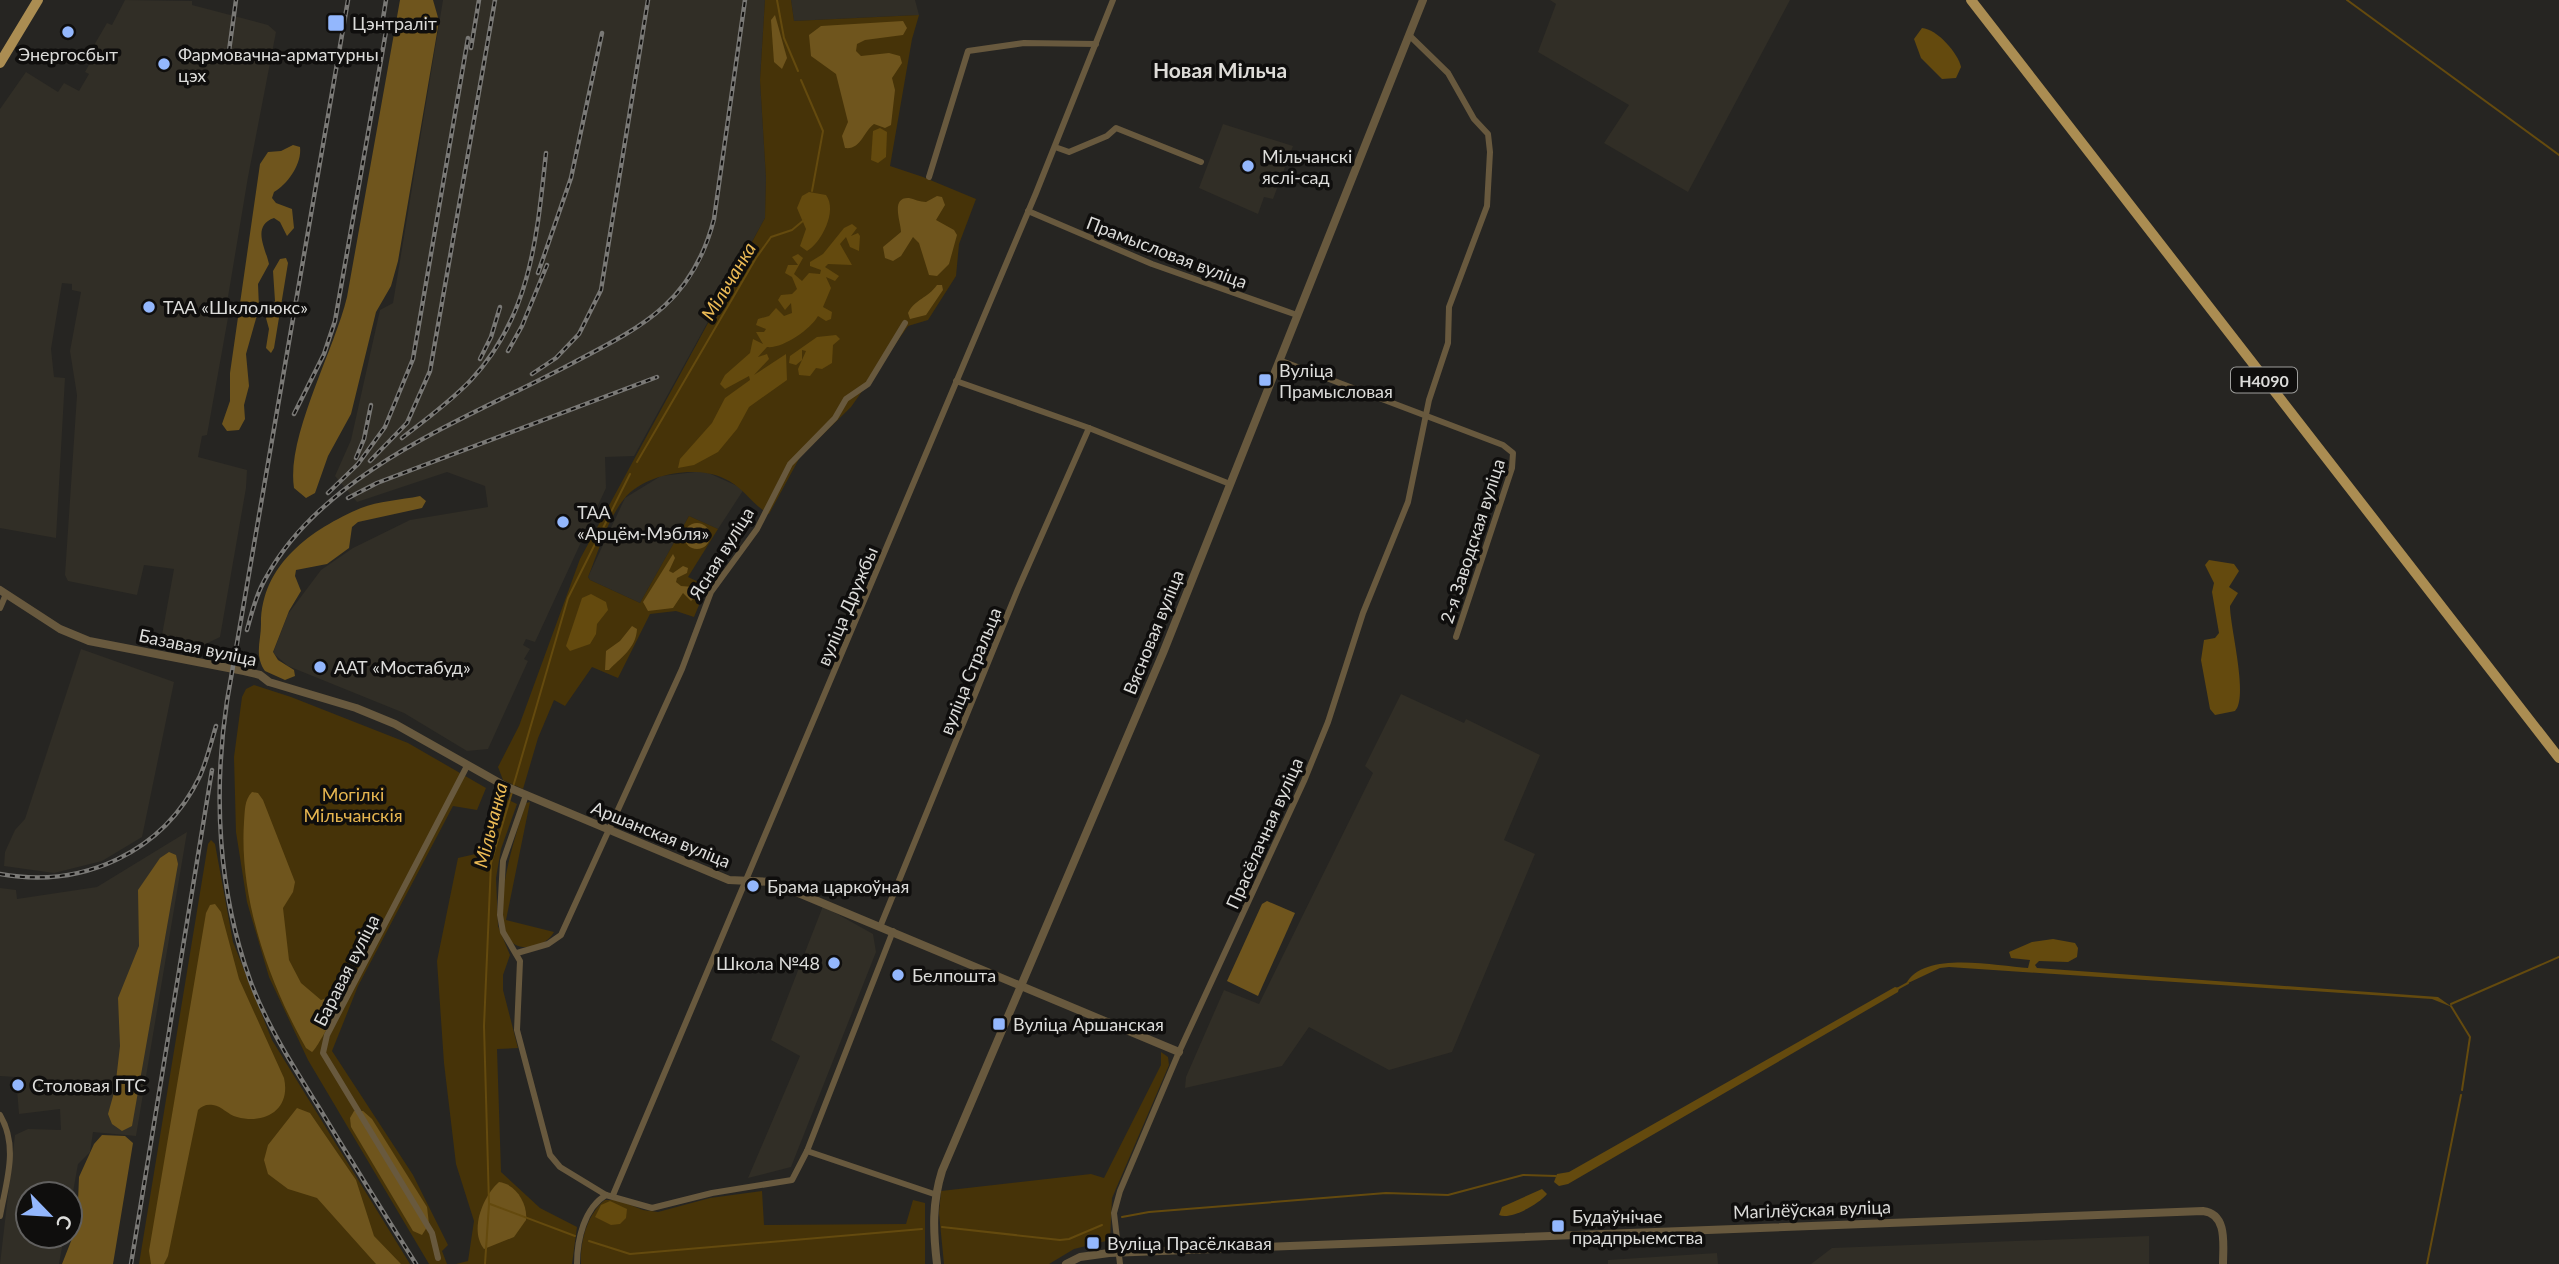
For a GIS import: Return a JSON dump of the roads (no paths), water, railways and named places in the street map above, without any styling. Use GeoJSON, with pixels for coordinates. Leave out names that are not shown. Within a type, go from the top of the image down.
{"type":"FeatureCollection","features":[{"type":"Feature","properties":{"kind":"main road"},"geometry":{"type":"LineString","coordinates":[[0,63],[38,0]]}},
{"type":"Feature","properties":{"kind":"main road","name":"Н4090"},"geometry":{"type":"LineString","coordinates":[[1971,0],[2559,758]]}},
{"type":"Feature","properties":{"kind":"street","name":"вуліца Дружбы"},"geometry":{"type":"LineString","coordinates":[[577,1264],[584,1224],[597,1202],[609,1195],[748,880],[1055,147],[1113,0]]}},
{"type":"Feature","properties":{"kind":"street","name":"Вясновая вуліца"},"geometry":{"type":"LineString","coordinates":[[937,1264],[934,1194],[1163,653],[1423,0]]}},
{"type":"Feature","properties":{"kind":"street","name":"Прасёлачная вуліца"},"geometry":{"type":"LineString","coordinates":[[1120,1264],[1115,1224],[1116,1200],[1179,1052],[1316,752],[1363,613],[1408,502],[1429,400],[1448,343],[1449,307],[1487,206],[1490,152],[1488,134],[1474,119],[1448,73],[1409,35]]}},
{"type":"Feature","properties":{"kind":"street"},"geometry":{"type":"LineString","coordinates":[[929,177],[968,51],[1024,43],[1096,44]]}},
{"type":"Feature","properties":{"kind":"street"},"geometry":{"type":"LineString","coordinates":[[1055,147],[1069,152],[1107,136],[1116,128],[1201,162]]}},
{"type":"Feature","properties":{"kind":"street","name":"Прамысловая вуліца"},"geometry":{"type":"LineString","coordinates":[[1028,211],[1152,264],[1297,315]]}},
{"type":"Feature","properties":{"kind":"street","name":"Ясная вуліца"},"geometry":{"type":"LineString","coordinates":[[517,953],[548,944],[561,935],[682,668],[711,592],[757,529],[790,464],[835,418],[846,399],[868,384],[905,323]]}},
{"type":"Feature","properties":{"kind":"street"},"geometry":{"type":"LineString","coordinates":[[1279,360],[1427,417]]}},
{"type":"Feature","properties":{"kind":"street"},"geometry":{"type":"LineString","coordinates":[[956,381],[1089,428],[1230,484]]}},
{"type":"Feature","properties":{"kind":"street","name":"2-я Заводская вуліца"},"geometry":{"type":"LineString","coordinates":[[1427,417],[1503,445],[1513,453],[1512,468],[1456,637]]}},
{"type":"Feature","properties":{"kind":"street","name":"вуліца Стральца"},"geometry":{"type":"LineString","coordinates":[[880,927],[1018,589],[1089,428]]}},
{"type":"Feature","properties":{"kind":"street"},"geometry":{"type":"LineString","coordinates":[[0,608],[3,592]]}},
{"type":"Feature","properties":{"kind":"street","name":"Базавая вуліца"},"geometry":{"type":"LineString","coordinates":[[3,592],[61,629],[89,640],[260,675],[269,682],[356,708],[432,743],[505,786]]}},
{"type":"Feature","properties":{"kind":"street","name":"Баравая вуліца"},"geometry":{"type":"LineString","coordinates":[[438,1258],[432,1233],[323,1053],[327,1035],[467,766]]}},
{"type":"Feature","properties":{"kind":"street","name":"Аршанская вуліца"},"geometry":{"type":"LineString","coordinates":[[505,786],[729,880],[772,882],[1179,1052]]}},
{"type":"Feature","properties":{"kind":"street"},"geometry":{"type":"LineString","coordinates":[[524,794],[507,845],[500,878],[501,924],[517,953],[520,966],[517,1030],[550,1155],[560,1167],[609,1195],[659,1208],[712,1193],[792,1180],[807,1151],[893,932]]}},
{"type":"Feature","properties":{"kind":"street"},"geometry":{"type":"LineString","coordinates":[[0,1115],[9,1134],[11,1154],[0,1216]]}},
{"type":"Feature","properties":{"kind":"street"},"geometry":{"type":"LineString","coordinates":[[807,1151],[934,1194]]}},
{"type":"Feature","properties":{"kind":"street","name":"Магілёўская вуліца"},"geometry":{"type":"LineString","coordinates":[[1066,1264],[1094,1254],[2203,1211],[2213,1213],[2220,1221],[2223,1264]]}},
{"type":"Feature","properties":{"kind":"waterway","name":"Мільчанка"},"geometry":{"type":"LineString","coordinates":[[777,0],[784,38],[798,71]]}},
{"type":"Feature","properties":{"kind":"waterway"},"geometry":{"type":"LineString","coordinates":[[2347,0],[2559,155]]}},
{"type":"Feature","properties":{"kind":"waterway","name":"Мільчанка"},"geometry":{"type":"LineString","coordinates":[[801,80],[823,131],[812,191]]}},
{"type":"Feature","properties":{"kind":"waterway","name":"Мільчанка"},"geometry":{"type":"LineString","coordinates":[[637,462],[756,258],[771,237],[792,230],[804,220]]}},
{"type":"Feature","properties":{"kind":"waterway","name":"Мільчанка"},"geometry":{"type":"LineString","coordinates":[[513,787],[568,598],[630,474]]}},
{"type":"Feature","properties":{"kind":"waterway","name":"Мільчанка"},"geometry":{"type":"LineString","coordinates":[[485,1264],[489,1204],[484,1026],[491,863],[512,792]]}},
{"type":"Feature","properties":{"kind":"waterway"},"geometry":{"type":"LineString","coordinates":[[2451,1004],[2559,957]]}},
{"type":"Feature","properties":{"kind":"waterway"},"geometry":{"type":"LineString","coordinates":[[1897,989],[1908,983]]}},
{"type":"Feature","properties":{"kind":"waterway"},"geometry":{"type":"LineString","coordinates":[[2451,1006],[2470,1037],[2462,1090]]}},
{"type":"Feature","properties":{"kind":"waterway"},"geometry":{"type":"LineString","coordinates":[[2427,1264],[2461,1095]]}},
{"type":"Feature","properties":{"kind":"waterway"},"geometry":{"type":"LineString","coordinates":[[1122,1217],[1149,1212],[1386,1193],[1448,1195],[1523,1175],[1556,1176]]}},
{"type":"Feature","properties":{"kind":"waterway"},"geometry":{"type":"LineString","coordinates":[[490,1204],[575,1236]]}},
{"type":"Feature","properties":{"kind":"waterway"},"geometry":{"type":"LineString","coordinates":[[942,1227],[1060,1240],[1102,1225]]}},
{"type":"Feature","properties":{"kind":"waterway"},"geometry":{"type":"LineString","coordinates":[[589,1241],[630,1254],[922,1229]]}},
{"type":"Feature","properties":{"kind":"railway"},"geometry":{"type":"LineString","coordinates":[[229,51],[236,0]]}},
{"type":"Feature","properties":{"kind":"railway"},"geometry":{"type":"LineString","coordinates":[[348,0],[227,701],[220,771],[221,842],[239,946],[264,1013],[299,1076],[416,1264]]}},
{"type":"Feature","properties":{"kind":"railway"},"geometry":{"type":"LineString","coordinates":[[381,31],[386,0]]}},
{"type":"Feature","properties":{"kind":"railway"},"geometry":{"type":"LineString","coordinates":[[471,48],[479,0]]}},
{"type":"Feature","properties":{"kind":"railway"},"geometry":{"type":"LineString","coordinates":[[370,461],[407,423],[430,371],[495,0]]}},
{"type":"Feature","properties":{"kind":"railway"},"geometry":{"type":"LineString","coordinates":[[532,374],[556,358],[579,334],[601,290],[648,0]]}},
{"type":"Feature","properties":{"kind":"railway"},"geometry":{"type":"LineString","coordinates":[[247,630],[263,582],[292,539],[324,506],[361,477],[443,428],[617,339],[659,310],[677,293],[692,273],[714,219],[745,0]]}},
{"type":"Feature","properties":{"kind":"railway"},"geometry":{"type":"LineString","coordinates":[[294,414],[324,354],[335,321],[388,20]]}},
{"type":"Feature","properties":{"kind":"railway"},"geometry":{"type":"LineString","coordinates":[[538,273],[571,178],[602,33]]}},
{"type":"Feature","properties":{"kind":"railway"},"geometry":{"type":"LineString","coordinates":[[328,493],[358,464],[385,427],[413,359],[468,38]]}},
{"type":"Feature","properties":{"kind":"railway"},"geometry":{"type":"LineString","coordinates":[[402,438],[471,380],[507,329],[528,274],[546,153]]}},
{"type":"Feature","properties":{"kind":"railway"},"geometry":{"type":"LineString","coordinates":[[508,351],[522,326],[547,265]]}},
{"type":"Feature","properties":{"kind":"railway"},"geometry":{"type":"LineString","coordinates":[[480,359],[491,337],[500,307]]}},
{"type":"Feature","properties":{"kind":"railway"},"geometry":{"type":"LineString","coordinates":[[348,498],[377,483],[657,377]]}},
{"type":"Feature","properties":{"kind":"railway"},"geometry":{"type":"LineString","coordinates":[[356,458],[364,439],[371,405]]}},
{"type":"Feature","properties":{"kind":"railway"},"geometry":{"type":"LineString","coordinates":[[0,874],[61,876],[90,870],[117,860],[142,845],[165,826],[184,803],[200,776],[216,726]]}},
{"type":"Feature","properties":{"kind":"railway"},"geometry":{"type":"LineString","coordinates":[[131,1264],[212,770]]}},
{"type":"Feature","properties":{"kind":"place","name":"Цэнтраліт"},"geometry":{"type":"Point","coordinates":[336,23]}},
{"type":"Feature","properties":{"kind":"place","name":"Энергосбыт"},"geometry":{"type":"Point","coordinates":[68,32]}},
{"type":"Feature","properties":{"kind":"place","name":"Фармовачна-арматурны цэх"},"geometry":{"type":"Point","coordinates":[164,64]}},
{"type":"Feature","properties":{"kind":"place","name":"Мільчанскі яслі-сад"},"geometry":{"type":"Point","coordinates":[1248,166]}},
{"type":"Feature","properties":{"kind":"place","name":"ТАА «Шклолюкс»"},"geometry":{"type":"Point","coordinates":[149,307]}},
{"type":"Feature","properties":{"kind":"place","name":"Вуліца Прамысловая"},"geometry":{"type":"Point","coordinates":[1265,380]}},
{"type":"Feature","properties":{"kind":"place","name":"ТАА «Арцём-Мэбля»"},"geometry":{"type":"Point","coordinates":[563,522]}},
{"type":"Feature","properties":{"kind":"place","name":"ААТ «Мостабуд»"},"geometry":{"type":"Point","coordinates":[320,667]}},
{"type":"Feature","properties":{"kind":"place","name":"Брама царкоўная"},"geometry":{"type":"Point","coordinates":[753,886]}},
{"type":"Feature","properties":{"kind":"place","name":"Школа №48"},"geometry":{"type":"Point","coordinates":[834,963]}},
{"type":"Feature","properties":{"kind":"place","name":"Белпошта"},"geometry":{"type":"Point","coordinates":[898,975]}},
{"type":"Feature","properties":{"kind":"place","name":"Вуліца Аршанская"},"geometry":{"type":"Point","coordinates":[999,1024]}},
{"type":"Feature","properties":{"kind":"place","name":"Столовая ГТС"},"geometry":{"type":"Point","coordinates":[18,1085]}},
{"type":"Feature","properties":{"kind":"place","name":"Будаўнічае прадпрыемства"},"geometry":{"type":"Point","coordinates":[1558,1226]}},
{"type":"Feature","properties":{"kind":"place","name":"Вуліца Прасёлкавая"},"geometry":{"type":"Point","coordinates":[1093,1243]}},
{"type":"Feature","properties":{"kind":"district","name":"Новая Мільча"},"geometry":{"type":"Point","coordinates":[1220,69]}},
{"type":"Feature","properties":{"kind":"park label","name":"Могілкі Мільчанскія"},"geometry":{"type":"Point","coordinates":[353,804]}}]}
